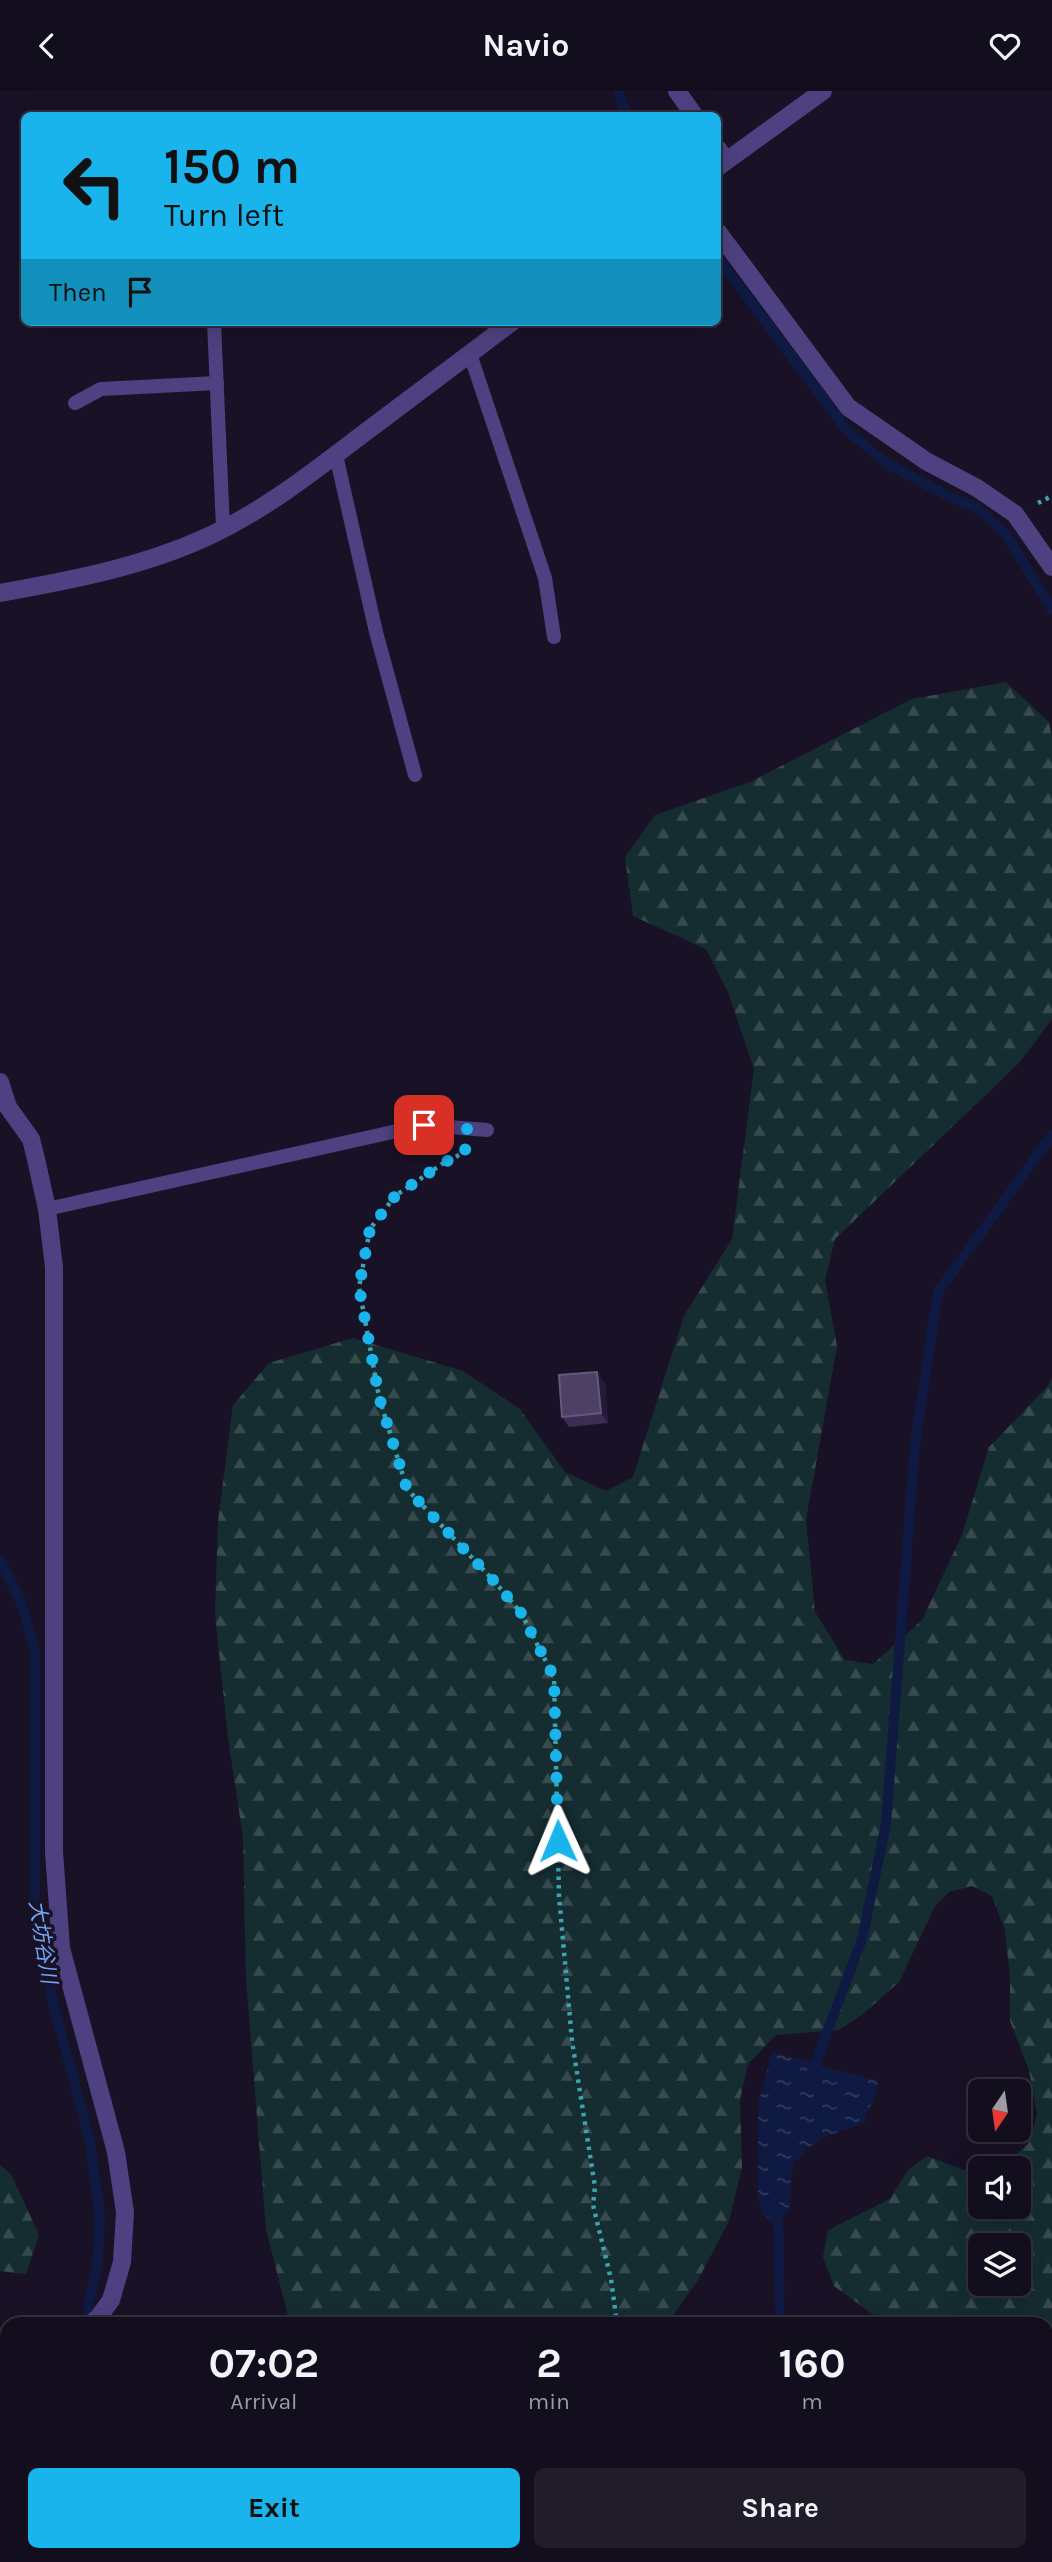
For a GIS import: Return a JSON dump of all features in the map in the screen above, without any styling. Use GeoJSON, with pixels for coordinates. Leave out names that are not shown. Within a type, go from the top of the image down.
{"type":"FeatureCollection","features":[{"type":"Feature","properties":{"kind":"street"},"geometry":{"type":"LineString","coordinates":[[677,91],[692,112]]}},
{"type":"Feature","properties":{"kind":"street"},"geometry":{"type":"LineString","coordinates":[[721,158],[823,91]]}},
{"type":"Feature","properties":{"kind":"street"},"geometry":{"type":"LineString","coordinates":[[721,236],[848,407],[926,461],[977,488],[1014,514],[1052,567]]}},
{"type":"Feature","properties":{"kind":"street"},"geometry":{"type":"LineString","coordinates":[[0,593],[94,576],[133,565],[223,528],[253,512],[336,454],[507,326]]}},
{"type":"Feature","properties":{"kind":"street"},"geometry":{"type":"LineString","coordinates":[[0,1082],[8,1107],[31,1139],[47,1209],[54,1267],[54,1852],[61,1948],[116,2152],[125,2212],[122,2262],[111,2300],[97,2317]]}},
{"type":"Feature","properties":{"kind":"lane"},"geometry":{"type":"LineString","coordinates":[[214,326],[223,528]]}},
{"type":"Feature","properties":{"kind":"lane"},"geometry":{"type":"LineString","coordinates":[[470,354],[545,578],[554,637]]}},
{"type":"Feature","properties":{"kind":"lane"},"geometry":{"type":"LineString","coordinates":[[75,403],[100,389],[217,383]]}},
{"type":"Feature","properties":{"kind":"lane"},"geometry":{"type":"LineString","coordinates":[[336,454],[376,632],[415,775]]}},
{"type":"Feature","properties":{"kind":"lane"},"geometry":{"type":"LineString","coordinates":[[47,1209],[424,1125],[487,1130]]}},
{"type":"Feature","properties":{"kind":"path"},"geometry":{"type":"LineString","coordinates":[[468,1129],[465,1151],[395,1196],[370,1229],[359,1287],[379,1397],[407,1489],[521,1613],[554,1677],[559,1896],[572,2041],[594,2187],[593,2205],[611,2279],[616,2317]]}},
{"type":"Feature","properties":{"kind":"green space"},"geometry":{"type":"Polygon","coordinates":[[[1006,682],[1049,722],[1052,738],[1052,1019],[1020,1062],[835,1239],[825,1280],[837,1346],[806,1519],[815,1612],[845,1660],[873,1664],[922,1620],[962,1535],[989,1447],[1047,1387],[1052,1378],[1052,2317],[876,2317],[834,2286],[823,2257],[828,2230],[890,2199],[908,2170],[927,2156],[968,2171],[968,2219],[1031,2219],[1031,2156],[1014,2156],[1031,2142],[1037,2115],[1029,2070],[1010,2021],[1010,1977],[1005,1930],[992,1896],[972,1886],[949,1892],[935,1906],[899,1982],[863,2014],[839,2030],[776,2035],[748,2064],[740,2099],[742,2168],[729,2221],[698,2280],[672,2317],[288,2317],[266,2229],[246,1979],[243,1837],[228,1738],[215,1614],[218,1521],[233,1405],[269,1363],[353,1338],[463,1371],[520,1409],[565,1472],[606,1491],[633,1477],[684,1316],[732,1239],[754,1069],[728,992],[706,949],[633,916],[625,857],[655,815],[750,782],[912,699],[1006,682]]]}},
{"type":"Feature","properties":{"kind":"green space"},"geometry":{"type":"Polygon","coordinates":[[[0,2165],[11,2174],[39,2235],[26,2274],[0,2271],[0,2165]]]}},
{"type":"Feature","properties":{"kind":"water"},"geometry":{"type":"Polygon","coordinates":[[[772,2052],[878,2081],[864,2122],[819,2140],[797,2160],[791,2176],[790,2204],[782,2218],[774,2223],[764,2215],[758,2199],[758,2105],[772,2052]]]}},
{"type":"Feature","properties":{"kind":"building"},"geometry":{"type":"Polygon","coordinates":[[[597,1372],[601,1413],[562,1417],[559,1375],[597,1372]]]}},
{"type":"Feature","properties":{"kind":"waterway"},"geometry":{"type":"LineString","coordinates":[[618,91],[626,112]]}},
{"type":"Feature","properties":{"kind":"waterway"},"geometry":{"type":"LineString","coordinates":[[721,262],[847,430],[886,463],[950,497],[976,507],[1006,534],[1052,610]]}},
{"type":"Feature","properties":{"kind":"waterway"},"geometry":{"type":"LineString","coordinates":[[811,2075],[862,1939],[886,1824],[915,1444],[938,1292],[1052,1135]]}},
{"type":"Feature","properties":{"kind":"waterway","name":"大坊谷川"},"geometry":{"type":"LineString","coordinates":[[0,1560],[21,1602],[35,1651],[35,1900],[53,2003],[90,2141],[100,2217],[97,2268],[88,2317]]}},
{"type":"Feature","properties":{"kind":"waterway"},"geometry":{"type":"LineString","coordinates":[[778,2208],[780,2317]]}},
{"type":"Feature","properties":{"kind":"route"},"geometry":{"type":"LineString","coordinates":[[424,1125],[468,1129],[465,1151],[395,1196],[370,1229],[359,1287],[379,1397],[407,1489],[521,1613],[554,1677],[558,1841]]}}]}
